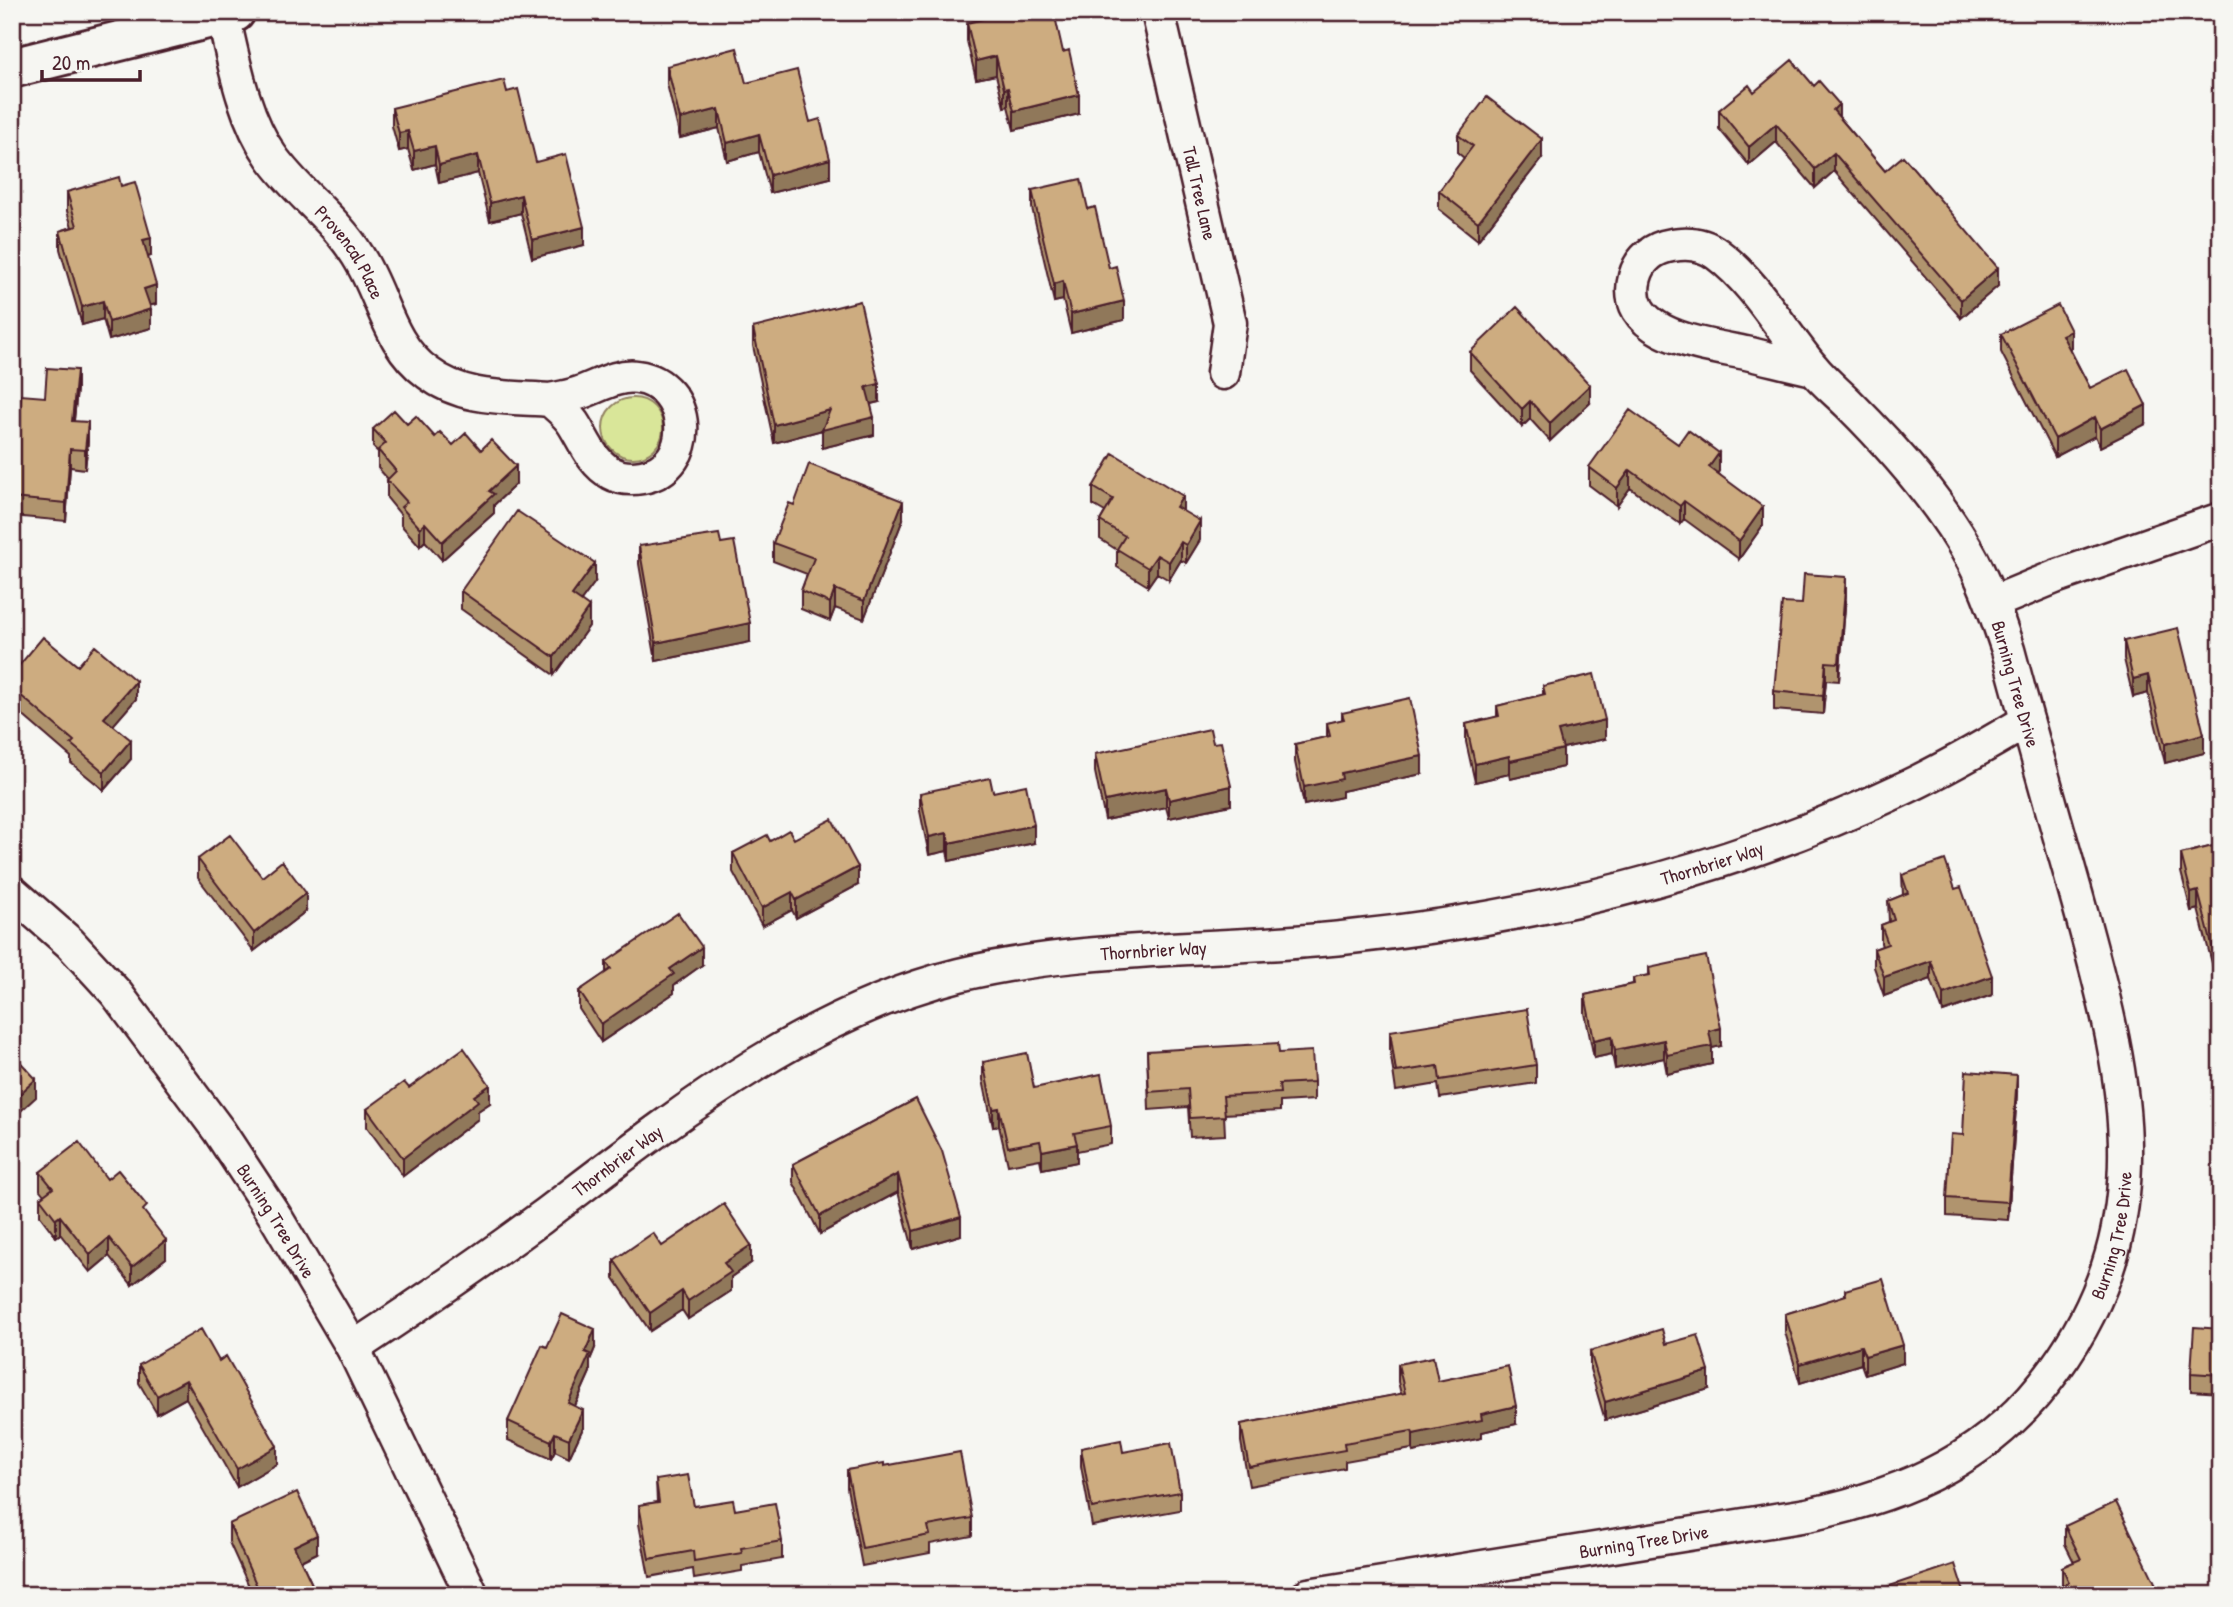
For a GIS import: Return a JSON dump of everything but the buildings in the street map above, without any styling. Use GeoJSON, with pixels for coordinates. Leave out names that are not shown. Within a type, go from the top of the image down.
{"type":"FeatureCollection","features":[{"type":"Feature","properties":{"kind":"street","name":"Tall Tree Lane"},"geometry":{"type":"LineString","coordinates":[[1158,12],[1230,323],[1223,373]]}},
{"type":"Feature","properties":{"kind":"street"},"geometry":{"type":"LineString","coordinates":[[12,68],[229,14]]}},
{"type":"Feature","properties":{"kind":"street","name":"Provencal Place"},"geometry":{"type":"LineString","coordinates":[[229,14],[251,117],[259,137],[279,166],[358,255],[389,326],[407,353],[428,374],[455,388],[486,397],[550,400]]}},
{"type":"Feature","properties":{"kind":"street","name":"Burning Tree Drive"},"geometry":{"type":"LineString","coordinates":[[1308,1595],[1844,1508],[1919,1480],[1979,1448],[2046,1382],[2084,1328],[2098,1296],[2113,1255],[2124,1177],[2125,1129],[2122,1092],[2105,1000],[2008,650],[1992,603],[1973,561],[1943,513],[1915,476],[1856,411],[1813,369],[1762,301],[1729,264],[1715,252],[1697,244],[1679,243],[1652,252],[1643,260],[1633,283],[1634,299],[1641,315],[1653,326],[1667,334],[1700,344],[1813,369]]}},
{"type":"Feature","properties":{"kind":"street"},"geometry":{"type":"LineString","coordinates":[[1992,603],[2067,572],[2221,519]]}},
{"type":"Feature","properties":{"kind":"street","name":"Thornbrier Way"},"geometry":{"type":"LineString","coordinates":[[353,1349],[447,1286],[627,1154],[749,1069],[831,1023],[910,990],[958,975],[1018,964],[1090,955],[1340,938],[1495,918],[1596,896],[1697,869],[1798,833],[1896,792],[2027,722]]}},
{"type":"Feature","properties":{"kind":"street","name":"Burning Tree Drive"},"geometry":{"type":"LineString","coordinates":[[12,892],[70,943],[116,993],[219,1130],[275,1216],[353,1349],[472,1595]]}},
{"type":"Feature","properties":{"kind":"green space"},"geometry":{"type":"Polygon","coordinates":[[[627,398],[639,398],[658,411],[663,428],[661,440],[650,453],[639,458],[627,458],[608,445],[603,434],[603,422],[616,403],[627,398]]]}}]}
